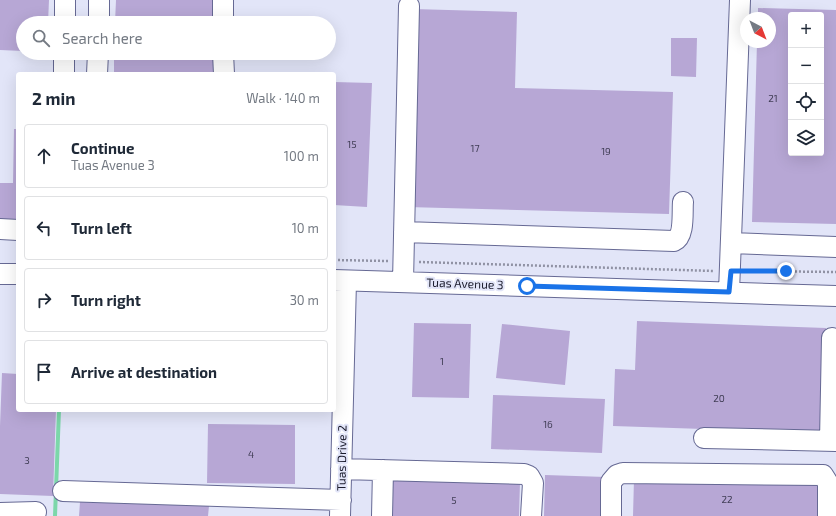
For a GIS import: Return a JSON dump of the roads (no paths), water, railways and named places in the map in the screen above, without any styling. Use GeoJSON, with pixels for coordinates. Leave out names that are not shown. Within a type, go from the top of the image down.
{"type":"FeatureCollection","features":[{"type":"Feature","properties":{"kind":"street"},"geometry":{"type":"LineString","coordinates":[[65,0],[65,16]]}},
{"type":"Feature","properties":{"kind":"street"},"geometry":{"type":"LineString","coordinates":[[99,0],[99,16]]}},
{"type":"Feature","properties":{"kind":"street"},"geometry":{"type":"LineString","coordinates":[[223,0],[223,16]]}},
{"type":"Feature","properties":{"kind":"street"},"geometry":{"type":"LineString","coordinates":[[729,292],[731,271],[740,0]]}},
{"type":"Feature","properties":{"kind":"street"},"geometry":{"type":"LineString","coordinates":[[403,282],[409,6]]}},
{"type":"Feature","properties":{"kind":"street"},"geometry":{"type":"LineString","coordinates":[[64,60],[64,72]]}},
{"type":"Feature","properties":{"kind":"street"},"geometry":{"type":"LineString","coordinates":[[98,60],[98,72]]}},
{"type":"Feature","properties":{"kind":"street"},"geometry":{"type":"LineString","coordinates":[[224,60],[224,72]]}},
{"type":"Feature","properties":{"kind":"street"},"geometry":{"type":"LineString","coordinates":[[404,232],[674,241],[678,239],[682,233],[682,202]]}},
{"type":"Feature","properties":{"kind":"street"},"geometry":{"type":"LineString","coordinates":[[0,229],[16,230]]}},
{"type":"Feature","properties":{"kind":"street"},"geometry":{"type":"LineString","coordinates":[[731,243],[836,247]]}},
{"type":"Feature","properties":{"kind":"street"},"geometry":{"type":"LineString","coordinates":[[0,274],[16,274]]}},
{"type":"Feature","properties":{"kind":"street","name":"Tuas Avenue 3"},"geometry":{"type":"LineString","coordinates":[[340,280],[836,296]]}},
{"type":"Feature","properties":{"kind":"street","name":"Tuas Drive 2"},"geometry":{"type":"LineString","coordinates":[[340,280],[340,508]]}},
{"type":"Feature","properties":{"kind":"street"},"geometry":{"type":"LineString","coordinates":[[704,438],[833,441],[832,338]]}},
{"type":"Feature","properties":{"kind":"street"},"geometry":{"type":"LineString","coordinates":[[341,469],[524,474],[529,476],[533,483],[531,516]]}},
{"type":"Feature","properties":{"kind":"street"},"geometry":{"type":"LineString","coordinates":[[382,516],[383,470]]}},
{"type":"Feature","properties":{"kind":"street"},"geometry":{"type":"LineString","coordinates":[[611,516],[611,482],[617,475],[623,473],[823,475],[828,483],[828,516]]}},
{"type":"Feature","properties":{"kind":"street"},"geometry":{"type":"LineString","coordinates":[[63,491],[340,508]]}},
{"type":"Feature","properties":{"kind":"street"},"geometry":{"type":"LineString","coordinates":[[0,513],[36,512]]}},
{"type":"Feature","properties":{"kind":"waterway"},"geometry":{"type":"LineString","coordinates":[[55,516],[59,412]]}}]}
